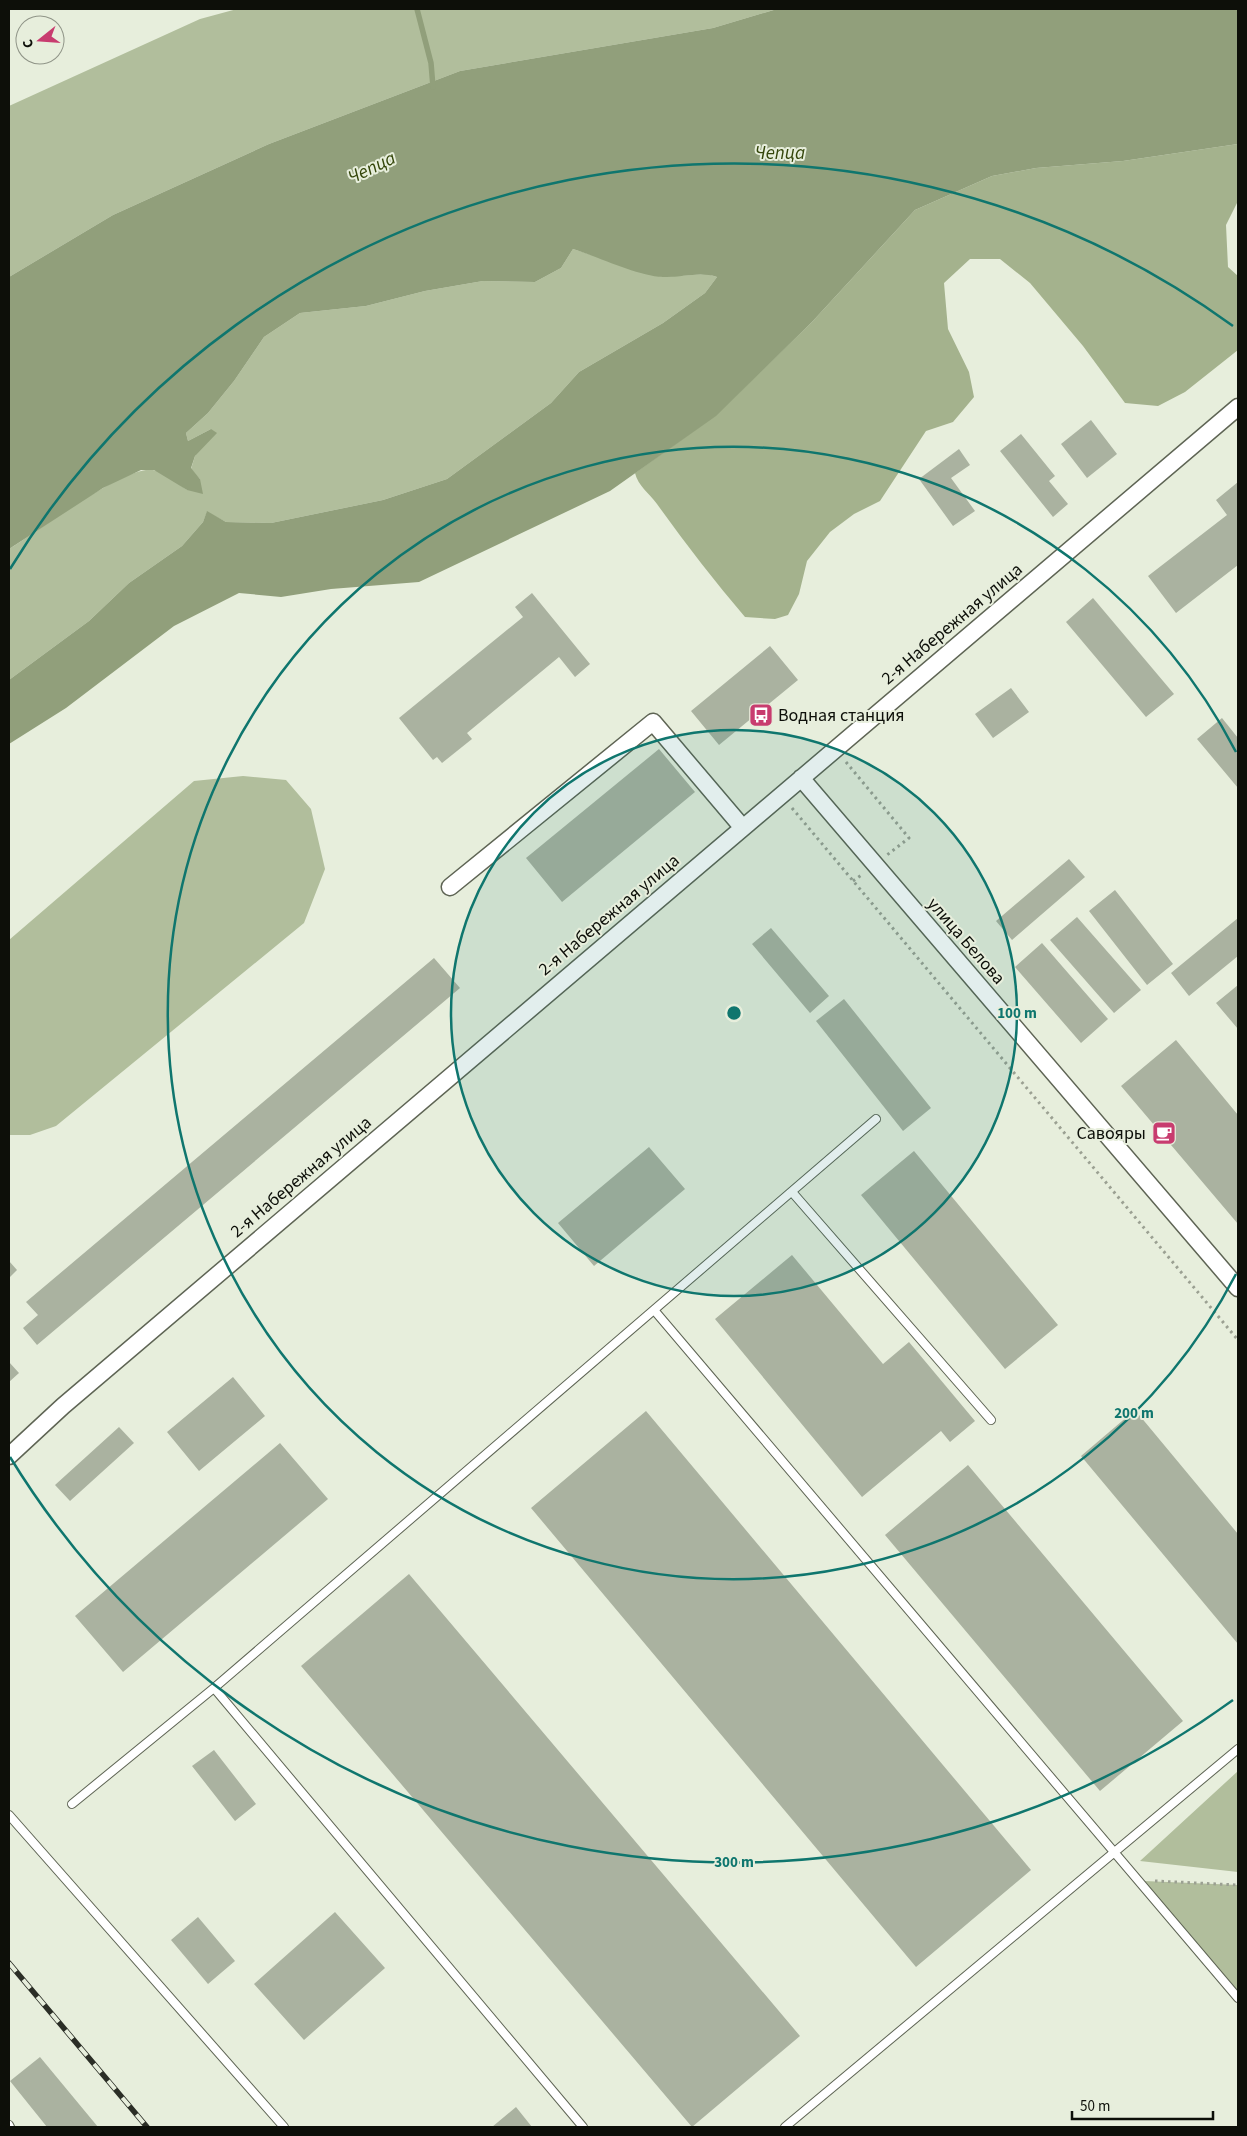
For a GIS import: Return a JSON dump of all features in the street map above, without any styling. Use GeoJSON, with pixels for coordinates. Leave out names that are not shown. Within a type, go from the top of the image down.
{"type":"FeatureCollection","features":[{"type":"Feature","properties":{"kind":"street","name":"2-я Набережная улица"},"geometry":{"type":"LineString","coordinates":[[9,1456],[63,1406],[1238,407]]}},
{"type":"Feature","properties":{"kind":"street"},"geometry":{"type":"LineString","coordinates":[[450,887],[653,722],[743,828]]}},
{"type":"Feature","properties":{"kind":"street","name":"улица Белова"},"geometry":{"type":"LineString","coordinates":[[801,778],[1238,1288]]}},
{"type":"Feature","properties":{"kind":"lane"},"geometry":{"type":"LineString","coordinates":[[72,1804],[214,1688],[876,1119]]}},
{"type":"Feature","properties":{"kind":"lane"},"geometry":{"type":"LineString","coordinates":[[792,1192],[991,1420]]}},
{"type":"Feature","properties":{"kind":"lane"},"geometry":{"type":"LineString","coordinates":[[654,1310],[1238,1998]]}},
{"type":"Feature","properties":{"kind":"lane"},"geometry":{"type":"LineString","coordinates":[[214,1688],[583,2127]]}},
{"type":"Feature","properties":{"kind":"lane"},"geometry":{"type":"LineString","coordinates":[[785,2127],[1238,1748]]}},
{"type":"Feature","properties":{"kind":"lane"},"geometry":{"type":"LineString","coordinates":[[9,1815],[284,2127]]}},
{"type":"Feature","properties":{"kind":"path"},"geometry":{"type":"LineString","coordinates":[[853,754],[845,761],[909,838],[853,881]]}},
{"type":"Feature","properties":{"kind":"path"},"geometry":{"type":"LineString","coordinates":[[792,807],[1238,1340]]}},
{"type":"Feature","properties":{"kind":"path"},"geometry":{"type":"LineString","coordinates":[[1139,1881],[1238,1885]]}},
{"type":"Feature","properties":{"kind":"shaded area"},"geometry":{"type":"Polygon","coordinates":[[[237,9],[777,9],[713,28],[460,71],[269,144],[113,215],[9,277],[9,106],[200,19],[237,9]]]}},
{"type":"Feature","properties":{"kind":"shaded area"},"geometry":{"type":"Polygon","coordinates":[[[1238,144],[1238,201],[1226,225],[1228,267],[1238,276],[1238,350],[1185,392],[1158,406],[1125,403],[1083,346],[1030,283],[1000,259],[970,259],[944,283],[948,329],[969,372],[974,397],[953,422],[926,431],[880,501],[854,514],[830,532],[807,561],[799,594],[788,615],[775,619],[745,617],[639,482],[635,473],[716,415],[812,322],[915,210],[992,176],[1036,168],[1123,161],[1238,144]]]}},
{"type":"Feature","properties":{"kind":"shaded area"},"geometry":{"type":"Polygon","coordinates":[[[573,249],[662,277],[707,274],[717,277],[705,293],[663,323],[579,372],[551,403],[447,479],[383,500],[271,523],[226,522],[207,512],[203,522],[182,546],[129,583],[89,621],[9,680],[9,549],[81,501],[103,488],[140,471],[153,470],[162,473],[187,490],[200,479],[191,469],[195,456],[211,429],[188,441],[186,433],[208,413],[234,381],[264,337],[300,313],[366,306],[425,291],[483,281],[535,282],[561,268],[573,249]]]}},
{"type":"Feature","properties":{"kind":"shaded area"},"geometry":{"type":"Polygon","coordinates":[[[243,776],[286,780],[311,809],[325,869],[304,923],[56,1126],[30,1135],[9,1135],[9,940],[194,781],[243,776]]]}},
{"type":"Feature","properties":{"kind":"shaded area"},"geometry":{"type":"Polygon","coordinates":[[[1238,1771],[1238,1872],[1140,1861],[1238,1771]]]}},
{"type":"Feature","properties":{"kind":"shaded area"},"geometry":{"type":"Polygon","coordinates":[[[1144,1881],[1238,1885],[1238,1995],[1144,1881]]]}},
{"type":"Feature","properties":{"kind":"water","name":"Чепца"},"geometry":{"type":"Polygon","coordinates":[[[777,9],[1238,9],[1238,144],[1123,161],[1036,168],[992,176],[915,210],[812,322],[716,416],[610,491],[419,582],[331,589],[281,597],[239,593],[174,626],[66,708],[9,744],[9,680],[89,621],[129,583],[182,546],[203,522],[207,511],[226,522],[271,523],[383,500],[447,479],[551,403],[579,372],[663,323],[705,293],[717,277],[711,275],[653,276],[630,270],[573,249],[561,268],[535,282],[483,281],[425,291],[366,306],[300,313],[264,337],[234,381],[208,413],[186,433],[188,441],[211,429],[217,433],[195,456],[191,468],[200,479],[203,494],[187,490],[154,470],[141,470],[103,488],[9,549],[9,277],[113,215],[269,144],[460,71],[713,28],[777,9]]]}},
{"type":"Feature","properties":{"kind":"building"},"geometry":{"type":"Polygon","coordinates":[[[1091,420],[1117,454],[1087,478],[1061,444],[1091,420]]]}},
{"type":"Feature","properties":{"kind":"building"},"geometry":{"type":"Polygon","coordinates":[[[1021,434],[1055,476],[1049,481],[1068,504],[1053,517],[1000,451],[1021,434]]]}},
{"type":"Feature","properties":{"kind":"building"},"geometry":{"type":"Polygon","coordinates":[[[959,449],[970,465],[951,478],[975,511],[953,526],[919,479],[959,449]]]}},
{"type":"Feature","properties":{"kind":"building"},"geometry":{"type":"Polygon","coordinates":[[[1238,482],[1238,565],[1176,613],[1148,576],[1227,515],[1216,500],[1238,482]]]}},
{"type":"Feature","properties":{"kind":"building"},"geometry":{"type":"Polygon","coordinates":[[[532,593],[590,664],[575,677],[559,657],[467,733],[472,739],[442,763],[437,757],[433,760],[399,718],[523,617],[515,607],[532,593]]]}},
{"type":"Feature","properties":{"kind":"building"},"geometry":{"type":"Polygon","coordinates":[[[1093,598],[1174,694],[1146,717],[1066,622],[1093,598]]]}},
{"type":"Feature","properties":{"kind":"building"},"geometry":{"type":"Polygon","coordinates":[[[770,646],[798,680],[719,745],[691,711],[770,646]]]}},
{"type":"Feature","properties":{"kind":"building"},"geometry":{"type":"Polygon","coordinates":[[[1011,688],[1029,712],[993,738],[975,714],[1011,688]]]}},
{"type":"Feature","properties":{"kind":"building"},"geometry":{"type":"Polygon","coordinates":[[[1222,718],[1238,738],[1238,788],[1197,739],[1222,718]]]}},
{"type":"Feature","properties":{"kind":"building"},"geometry":{"type":"Polygon","coordinates":[[[659,749],[695,792],[562,902],[526,858],[659,749]]]}},
{"type":"Feature","properties":{"kind":"building"},"geometry":{"type":"Polygon","coordinates":[[[1069,859],[1085,877],[1012,940],[996,921],[1069,859]]]}},
{"type":"Feature","properties":{"kind":"building"},"geometry":{"type":"Polygon","coordinates":[[[1115,890],[1173,964],[1147,985],[1089,911],[1115,890]]]}},
{"type":"Feature","properties":{"kind":"building"},"geometry":{"type":"Polygon","coordinates":[[[1077,917],[1141,990],[1114,1013],[1050,940],[1077,917]]]}},
{"type":"Feature","properties":{"kind":"building"},"geometry":{"type":"Polygon","coordinates":[[[1238,918],[1238,956],[1189,996],[1171,973],[1238,918]]]}},
{"type":"Feature","properties":{"kind":"building"},"geometry":{"type":"Polygon","coordinates":[[[771,928],[829,996],[810,1013],[752,944],[771,928]]]}},
{"type":"Feature","properties":{"kind":"building"},"geometry":{"type":"Polygon","coordinates":[[[1042,943],[1108,1019],[1081,1043],[1015,967],[1042,943]]]}},
{"type":"Feature","properties":{"kind":"building"},"geometry":{"type":"Polygon","coordinates":[[[434,958],[460,988],[37,1345],[23,1328],[38,1315],[26,1302],[434,958]]]}},
{"type":"Feature","properties":{"kind":"building"},"geometry":{"type":"Polygon","coordinates":[[[1238,985],[1238,1029],[1216,1003],[1238,985]]]}},
{"type":"Feature","properties":{"kind":"building"},"geometry":{"type":"Polygon","coordinates":[[[844,999],[931,1108],[903,1131],[816,1021],[844,999]]]}},
{"type":"Feature","properties":{"kind":"building"},"geometry":{"type":"Polygon","coordinates":[[[1176,1040],[1238,1115],[1238,1224],[1121,1086],[1176,1040]]]}},
{"type":"Feature","properties":{"kind":"building"},"geometry":{"type":"Polygon","coordinates":[[[649,1147],[685,1189],[594,1266],[558,1223],[649,1147]]]}},
{"type":"Feature","properties":{"kind":"building"},"geometry":{"type":"Polygon","coordinates":[[[914,1151],[1058,1325],[1005,1369],[861,1195],[914,1151]]]}},
{"type":"Feature","properties":{"kind":"building"},"geometry":{"type":"Polygon","coordinates":[[[792,1255],[883,1364],[909,1342],[975,1421],[950,1442],[941,1431],[862,1497],[715,1319],[792,1255]]]}},
{"type":"Feature","properties":{"kind":"building"},"geometry":{"type":"Polygon","coordinates":[[[9,1261],[17,1270],[9,1278],[9,1261]]]}},
{"type":"Feature","properties":{"kind":"building"},"geometry":{"type":"Polygon","coordinates":[[[9,1362],[19,1373],[9,1382],[9,1362]]]}},
{"type":"Feature","properties":{"kind":"building"},"geometry":{"type":"Polygon","coordinates":[[[233,1377],[265,1416],[199,1471],[167,1432],[233,1377]]]}},
{"type":"Feature","properties":{"kind":"building"},"geometry":{"type":"Polygon","coordinates":[[[1135,1410],[1238,1534],[1238,1644],[1081,1456],[1135,1410]]]}},
{"type":"Feature","properties":{"kind":"building"},"geometry":{"type":"Polygon","coordinates":[[[646,1411],[1031,1870],[916,1967],[531,1508],[646,1411]]]}},
{"type":"Feature","properties":{"kind":"building"},"geometry":{"type":"Polygon","coordinates":[[[119,1427],[134,1443],[70,1501],[55,1485],[119,1427]]]}},
{"type":"Feature","properties":{"kind":"building"},"geometry":{"type":"Polygon","coordinates":[[[280,1443],[328,1499],[123,1672],[75,1616],[280,1443]]]}},
{"type":"Feature","properties":{"kind":"building"},"geometry":{"type":"Polygon","coordinates":[[[968,1465],[1183,1721],[1100,1791],[885,1535],[968,1465]]]}},
{"type":"Feature","properties":{"kind":"building"},"geometry":{"type":"Polygon","coordinates":[[[409,1574],[800,2036],[692,2127],[301,1666],[409,1574]]]}},
{"type":"Feature","properties":{"kind":"building"},"geometry":{"type":"Polygon","coordinates":[[[214,1750],[256,1804],[235,1821],[192,1766],[214,1750]]]}},
{"type":"Feature","properties":{"kind":"building"},"geometry":{"type":"Polygon","coordinates":[[[335,1912],[385,1968],[304,2040],[254,1984],[335,1912]]]}},
{"type":"Feature","properties":{"kind":"building"},"geometry":{"type":"Polygon","coordinates":[[[198,1917],[235,1961],[208,1984],[171,1940],[198,1917]]]}},
{"type":"Feature","properties":{"kind":"building"},"geometry":{"type":"Polygon","coordinates":[[[40,2057],[98,2127],[47,2127],[10,2081],[40,2057]]]}},
{"type":"Feature","properties":{"kind":"building"},"geometry":{"type":"Polygon","coordinates":[[[516,2107],[532,2127],[492,2127],[516,2107]]]}},
{"type":"Feature","properties":{"kind":"waterway"},"geometry":{"type":"LineString","coordinates":[[417,9],[431,63],[433,87]]}},
{"type":"Feature","properties":{"kind":"railway"},"geometry":{"type":"LineString","coordinates":[[9,1963],[147,2127]]}},
{"type":"Feature","properties":{"kind":"place","name":"Водная станция"},"geometry":{"type":"Point","coordinates":[761,715]}},
{"type":"Feature","properties":{"kind":"place","name":"Савояры"},"geometry":{"type":"Point","coordinates":[1164,1133]}}]}
